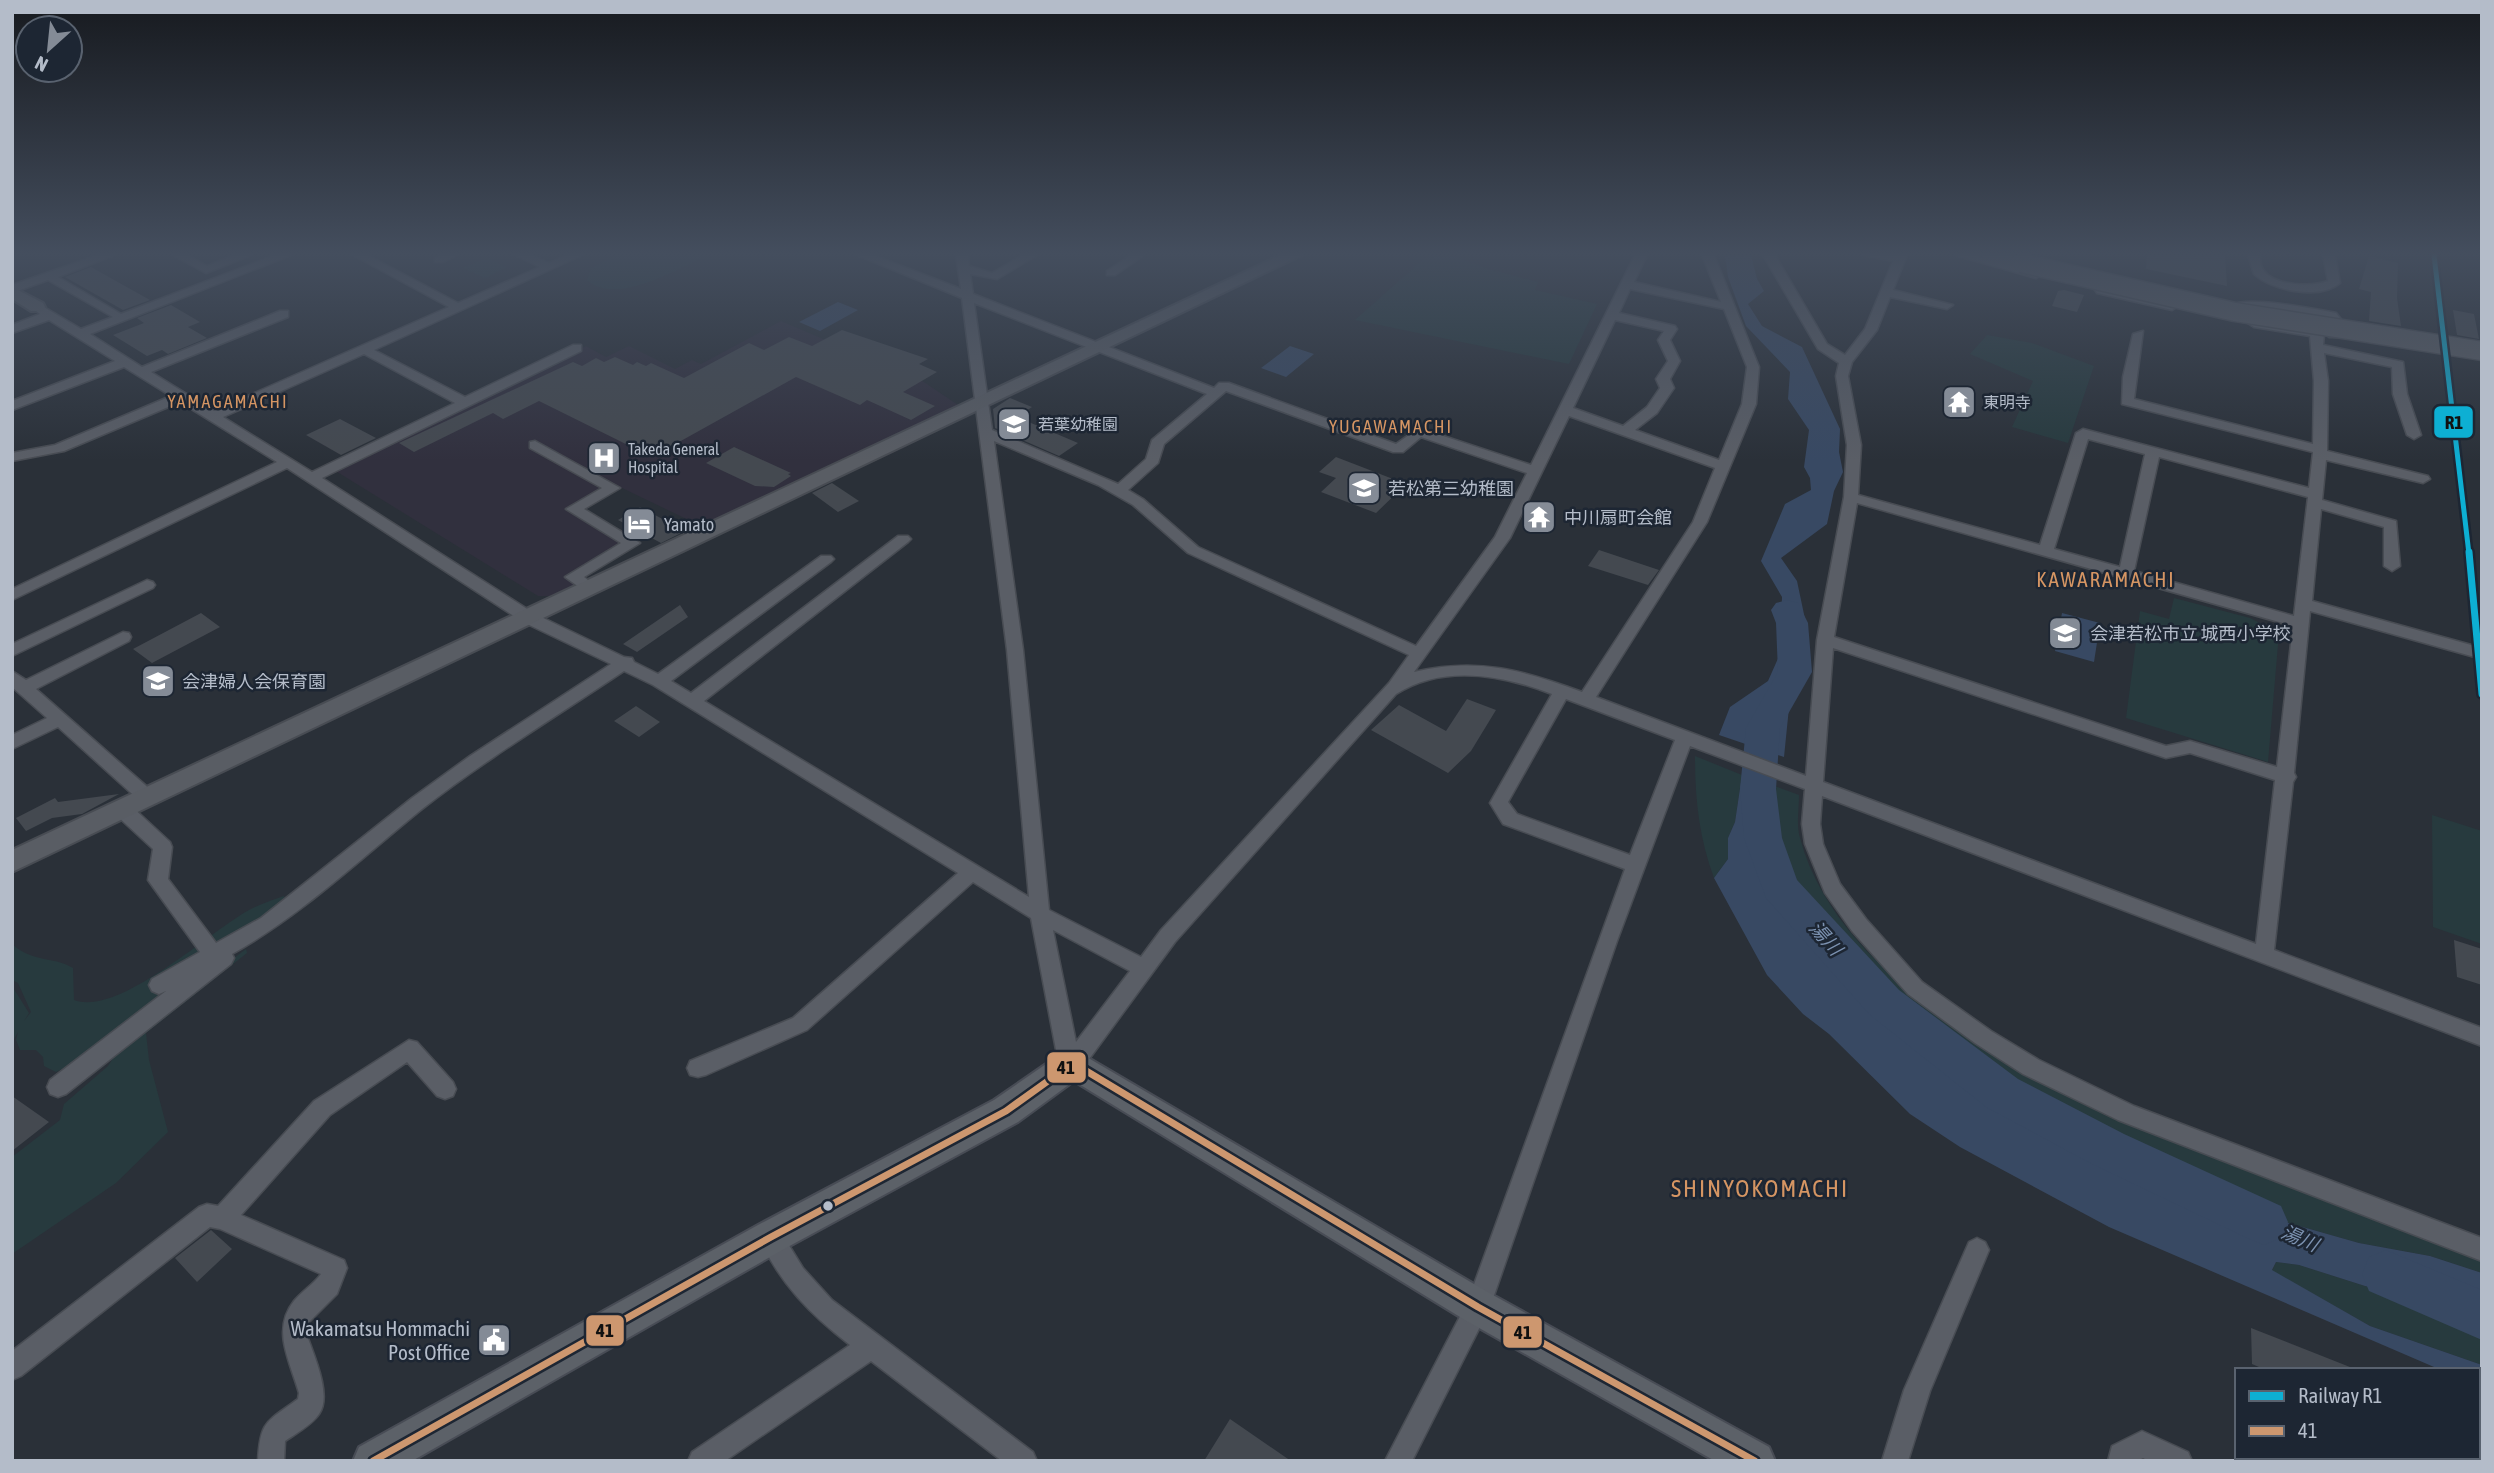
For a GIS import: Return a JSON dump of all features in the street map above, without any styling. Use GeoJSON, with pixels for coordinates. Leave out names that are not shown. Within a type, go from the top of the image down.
{"type":"FeatureCollection","features":[{"type":"Feature","properties":{"kind":"main road"},"geometry":{"type":"LineString","coordinates":[[373,1461],[771,1237],[1006,1111],[1073,1063],[1256,1176],[1478,1307],[1755,1461]]}},
{"type":"Feature","properties":{"kind":"street"},"geometry":{"type":"LineString","coordinates":[[63,324],[529,618],[626,662],[1040,914],[1144,968]]}},
{"type":"Feature","properties":{"kind":"street"},"geometry":{"type":"LineString","coordinates":[[80,334],[107,324]]}},
{"type":"Feature","properties":{"kind":"street"},"geometry":{"type":"LineString","coordinates":[[141,372],[260,324]]}},
{"type":"Feature","properties":{"kind":"street"},"geometry":{"type":"LineString","coordinates":[[212,417],[423,324]]}},
{"type":"Feature","properties":{"kind":"street"},"geometry":{"type":"LineString","coordinates":[[971,324],[1015,650],[1040,914],[1068,1055],[1073,1063],[1168,936],[1396,685],[1502,538],[1607,324]]}},
{"type":"Feature","properties":{"kind":"street"},"geometry":{"type":"LineString","coordinates":[[1038,324],[1214,392]]}},
{"type":"Feature","properties":{"kind":"street"},"geometry":{"type":"LineString","coordinates":[[12,862],[1148,324]]}},
{"type":"Feature","properties":{"kind":"street"},"geometry":{"type":"LineString","coordinates":[[1625,430],[1643,419],[1667,388],[1662,379],[1674,360],[1664,340],[1671,329],[1648,324]]}},
{"type":"Feature","properties":{"kind":"street"},"geometry":{"type":"LineString","coordinates":[[1586,700],[1686,547],[1700,522],[1736,439],[1753,382],[1753,367],[1736,324]]}},
{"type":"Feature","properties":{"kind":"street"},"geometry":{"type":"LineString","coordinates":[[1809,324],[1822,346],[1846,362]]}},
{"type":"Feature","properties":{"kind":"street"},"geometry":{"type":"LineString","coordinates":[[1874,324],[1846,362],[1842,376],[1854,445],[1851,497],[1825,640],[1805,781],[1814,844],[1832,888],[1859,925],[1915,988],[2031,1067],[2082,1093],[2482,1250]]}},
{"type":"Feature","properties":{"kind":"street"},"geometry":{"type":"LineString","coordinates":[[2248,324],[2318,339],[2398,365],[2400,394],[2414,435]]}},
{"type":"Feature","properties":{"kind":"street"},"geometry":{"type":"LineString","coordinates":[[2309,324],[2482,351]]}},
{"type":"Feature","properties":{"kind":"street"},"geometry":{"type":"LineString","coordinates":[[2266,947],[2287,777],[2289,726],[2305,604],[2320,452],[2316,324]]}},
{"type":"Feature","properties":{"kind":"street"},"geometry":{"type":"LineString","coordinates":[[2318,339],[2339,333],[2341,327],[2338,324]]}},
{"type":"Feature","properties":{"kind":"street"},"geometry":{"type":"LineString","coordinates":[[2139,334],[2129,377],[2127,401],[2423,480]]}},
{"type":"Feature","properties":{"kind":"street"},"geometry":{"type":"LineString","coordinates":[[311,478],[577,348]]}},
{"type":"Feature","properties":{"kind":"street"},"geometry":{"type":"LineString","coordinates":[[365,349],[464,402]]}},
{"type":"Feature","properties":{"kind":"street"},"geometry":{"type":"LineString","coordinates":[[12,406],[125,362]]}},
{"type":"Feature","properties":{"kind":"street"},"geometry":{"type":"LineString","coordinates":[[1119,491],[1153,460],[1157,443],[1224,386],[1398,449],[1419,432],[1536,471]]}},
{"type":"Feature","properties":{"kind":"street"},"geometry":{"type":"LineString","coordinates":[[12,457],[59,448],[180,397]]}},
{"type":"Feature","properties":{"kind":"street"},"geometry":{"type":"LineString","coordinates":[[1563,409],[1723,466]]}},
{"type":"Feature","properties":{"kind":"street"},"geometry":{"type":"LineString","coordinates":[[985,432],[1081,471],[1119,491],[1156,516],[1193,550],[1420,650],[1444,672]]}},
{"type":"Feature","properties":{"kind":"street"},"geometry":{"type":"LineString","coordinates":[[2046,551],[2082,433],[2315,498],[2391,524],[2392,566]]}},
{"type":"Feature","properties":{"kind":"street"},"geometry":{"type":"LineString","coordinates":[[535,445],[613,488],[573,509],[632,543],[573,577],[584,584]]}},
{"type":"Feature","properties":{"kind":"street"},"geometry":{"type":"LineString","coordinates":[[2126,574],[2153,451]]}},
{"type":"Feature","properties":{"kind":"street"},"geometry":{"type":"LineString","coordinates":[[12,595],[286,463]]}},
{"type":"Feature","properties":{"kind":"street"},"geometry":{"type":"LineString","coordinates":[[1851,497],[2302,623]]}},
{"type":"Feature","properties":{"kind":"street"},"geometry":{"type":"LineString","coordinates":[[692,701],[903,539]]}},
{"type":"Feature","properties":{"kind":"street"},"geometry":{"type":"LineString","coordinates":[[659,681],[826,559]]}},
{"type":"Feature","properties":{"kind":"street"},"geometry":{"type":"LineString","coordinates":[[12,651],[147,585]]}},
{"type":"Feature","properties":{"kind":"street"},"geometry":{"type":"LineString","coordinates":[[2305,604],[2482,654]]}},
{"type":"Feature","properties":{"kind":"street"},"geometry":{"type":"LineString","coordinates":[[123,637],[16,682],[147,797]]}},
{"type":"Feature","properties":{"kind":"street"},"geometry":{"type":"LineString","coordinates":[[1825,640],[2166,752],[2190,747],[2287,777]]}},
{"type":"Feature","properties":{"kind":"street"},"geometry":{"type":"LineString","coordinates":[[58,1087],[418,803],[475,761],[626,662]]}},
{"type":"Feature","properties":{"kind":"street"},"geometry":{"type":"LineString","coordinates":[[1396,685],[1415,677],[1444,672],[1508,674],[1690,738],[2482,1037]]}},
{"type":"Feature","properties":{"kind":"street"},"geometry":{"type":"LineString","coordinates":[[1559,696],[1499,803],[1510,819],[1636,865]]}},
{"type":"Feature","properties":{"kind":"street"},"geometry":{"type":"LineString","coordinates":[[12,743],[60,719]]}},
{"type":"Feature","properties":{"kind":"street"},"geometry":{"type":"LineString","coordinates":[[1398,1461],[1478,1307],[1636,865],[1690,738]]}},
{"type":"Feature","properties":{"kind":"street"},"geometry":{"type":"LineString","coordinates":[[122,809],[163,847],[158,880],[213,954]]}},
{"type":"Feature","properties":{"kind":"street"},"geometry":{"type":"LineString","coordinates":[[698,1068],[800,1024],[972,872]]}},
{"type":"Feature","properties":{"kind":"street"},"geometry":{"type":"LineString","coordinates":[[159,985],[268,924]]}},
{"type":"Feature","properties":{"kind":"street"},"geometry":{"type":"LineString","coordinates":[[222,1218],[321,1108],[409,1049],[445,1089]]}},
{"type":"Feature","properties":{"kind":"street"},"geometry":{"type":"LineString","coordinates":[[12,1367],[207,1215],[222,1218],[335,1268],[328,1285],[295,1320],[293,1330],[312,1393],[310,1406],[272,1435],[271,1461]]}},
{"type":"Feature","properties":{"kind":"street"},"geometry":{"type":"LineString","coordinates":[[771,1237],[810,1297],[1024,1461]]}},
{"type":"Feature","properties":{"kind":"street"},"geometry":{"type":"LineString","coordinates":[[1895,1461],[1917,1390],[1977,1250]]}},
{"type":"Feature","properties":{"kind":"street"},"geometry":{"type":"LineString","coordinates":[[701,1461],[872,1345]]}},
{"type":"Feature","properties":{"kind":"street"},"geometry":{"type":"LineString","coordinates":[[2121,1461],[2121,1455],[2141,1444],[2179,1461]]}},
{"type":"Feature","properties":{"kind":"shaded area","name":"Takeda General Hospital"},"geometry":{"type":"Polygon","coordinates":[[[776,324],[787,324],[924,382],[958,405],[877,447],[701,526],[622,488],[582,510],[640,542],[584,576],[587,579],[550,596],[538,596],[334,470],[586,346],[606,357],[629,346],[675,369],[692,360],[701,364],[776,324]]]}},
{"type":"Feature","properties":{"kind":"green space"},"geometry":{"type":"Polygon","coordinates":[[[1373,324],[1588,324],[1569,364],[1373,324]]]}},
{"type":"Feature","properties":{"kind":"green space"},"geometry":{"type":"Polygon","coordinates":[[[1987,335],[2032,343],[2094,366],[2068,443],[2012,427],[2033,381],[1970,354],[1987,335]]]}},
{"type":"Feature","properties":{"kind":"green space"},"geometry":{"type":"Polygon","coordinates":[[[2174,598],[2250,618],[2279,633],[2268,762],[2126,718],[2140,611],[2169,619],[2174,598]]]}},
{"type":"Feature","properties":{"kind":"green space"},"geometry":{"type":"Polygon","coordinates":[[[1695,756],[1742,775],[1735,822],[1728,838],[1728,859],[1714,878],[1699,818],[1695,756]]]}},
{"type":"Feature","properties":{"kind":"green space"},"geometry":{"type":"Polygon","coordinates":[[[1766,783],[1799,795],[1799,833],[1812,871],[1828,902],[1849,931],[1873,958],[1900,982],[1957,1026],[1985,1045],[2482,1259],[2482,1273],[2430,1256],[2359,1243],[2285,1222],[2094,1160],[1998,1103],[1897,1033],[1817,944],[1778,895],[1763,861],[1766,783]]]}},
{"type":"Feature","properties":{"kind":"green space"},"geometry":{"type":"Polygon","coordinates":[[[2432,815],[2482,831],[2482,944],[2433,927],[2432,815]]]}},
{"type":"Feature","properties":{"kind":"green space"},"geometry":{"type":"Polygon","coordinates":[[[284,896],[286,903],[79,1061],[56,1072],[44,1066],[43,1057],[36,1050],[20,1050],[16,1040],[18,1032],[12,1043],[12,986],[29,1013],[24,1021],[31,1012],[18,983],[12,980],[12,944],[35,957],[73,968],[74,1000],[93,1002],[139,985],[249,910],[284,896]]]}},
{"type":"Feature","properties":{"kind":"green space"},"geometry":{"type":"Polygon","coordinates":[[[246,949],[247,953],[146,1033],[149,1060],[168,1132],[116,1183],[12,1254],[12,1157],[60,1120],[64,1104],[108,1066],[125,1040],[246,949]]]}},
{"type":"Feature","properties":{"kind":"green space"},"geometry":{"type":"Polygon","coordinates":[[[2276,1262],[2299,1265],[2365,1286],[2401,1293],[2452,1293],[2482,1301],[2482,1365],[2370,1326],[2272,1271],[2276,1262]]]}},
{"type":"Feature","properties":{"kind":"water"},"geometry":{"type":"Polygon","coordinates":[[[803,324],[833,324],[820,331],[803,324]]]}},
{"type":"Feature","properties":{"kind":"water"},"geometry":{"type":"Polygon","coordinates":[[[1745,324],[1761,324],[1802,347],[1840,429],[1839,452],[1843,472],[1834,491],[1827,524],[1781,558],[1797,581],[1805,619],[1794,658],[1784,757],[1719,735],[1730,707],[1768,681],[1780,654],[1782,597],[1761,561],[1785,504],[1811,490],[1810,478],[1804,467],[1809,430],[1788,399],[1790,372],[1745,324]]]}},
{"type":"Feature","properties":{"kind":"water"},"geometry":{"type":"Polygon","coordinates":[[[1290,346],[1314,354],[1286,377],[1261,368],[1290,346]]]}},
{"type":"Feature","properties":{"kind":"water"},"geometry":{"type":"Polygon","coordinates":[[[2062,613],[2100,623],[2094,662],[2055,651],[2062,613]]]}},
{"type":"Feature","properties":{"kind":"water"},"geometry":{"type":"Polygon","coordinates":[[[1742,775],[1766,783],[1763,861],[1778,895],[1817,944],[1897,1033],[1998,1103],[2094,1160],[2285,1222],[2359,1243],[2430,1256],[2482,1273],[2482,1301],[2452,1293],[2401,1293],[2365,1286],[2299,1265],[2276,1262],[2272,1270],[2370,1326],[2482,1365],[2482,1388],[2480,1368],[2436,1368],[2109,1227],[1960,1147],[1910,1114],[1829,1034],[1803,1014],[1767,975],[1714,878],[1728,859],[1728,838],[1735,822],[1742,775]]]}},
{"type":"Feature","properties":{"kind":"building"},"geometry":{"type":"Polygon","coordinates":[[[142,324],[196,324],[188,327],[207,338],[168,354],[162,350],[147,356],[113,335],[142,324]]]}},
{"type":"Feature","properties":{"kind":"building"},"geometry":{"type":"Polygon","coordinates":[[[2455,324],[2476,324],[2479,339],[2457,335],[2455,324]]]}},
{"type":"Feature","properties":{"kind":"building"},"geometry":{"type":"Polygon","coordinates":[[[842,330],[928,359],[919,364],[937,372],[903,392],[935,406],[911,420],[867,400],[860,405],[796,377],[652,457],[539,401],[503,419],[493,413],[414,452],[399,443],[573,362],[582,366],[596,358],[604,362],[615,357],[633,365],[637,362],[646,366],[651,363],[684,378],[749,343],[764,350],[789,337],[812,346],[842,330]]]}},
{"type":"Feature","properties":{"kind":"building","name":"若葉幼稚園"},"geometry":{"type":"Polygon","coordinates":[[[1010,398],[1032,407],[1017,417],[1078,443],[1059,456],[995,428],[993,409],[1010,398]]]}},
{"type":"Feature","properties":{"kind":"building"},"geometry":{"type":"Polygon","coordinates":[[[340,419],[376,438],[341,455],[306,435],[340,419]]]}},
{"type":"Feature","properties":{"kind":"building"},"geometry":{"type":"Polygon","coordinates":[[[734,447],[791,473],[788,474],[791,476],[774,487],[755,486],[706,463],[734,447]]]}},
{"type":"Feature","properties":{"kind":"building","name":"若松第三幼稚園"},"geometry":{"type":"Polygon","coordinates":[[[1336,457],[1406,484],[1376,513],[1321,492],[1336,478],[1319,472],[1336,457]]]}},
{"type":"Feature","properties":{"kind":"building"},"geometry":{"type":"Polygon","coordinates":[[[832,483],[859,501],[838,512],[812,493],[832,483]]]}},
{"type":"Feature","properties":{"kind":"building","name":"Yamato"},"geometry":{"type":"Polygon","coordinates":[[[640,507],[685,531],[661,543],[618,520],[640,507]]]}},
{"type":"Feature","properties":{"kind":"building"},"geometry":{"type":"Polygon","coordinates":[[[1599,550],[1659,570],[1648,585],[1588,566],[1599,550]]]}},
{"type":"Feature","properties":{"kind":"building"},"geometry":{"type":"Polygon","coordinates":[[[680,605],[688,617],[637,652],[623,644],[680,605]]]}},
{"type":"Feature","properties":{"kind":"building"},"geometry":{"type":"Polygon","coordinates":[[[201,613],[220,627],[152,663],[133,649],[201,613]]]}},
{"type":"Feature","properties":{"kind":"building"},"geometry":{"type":"Polygon","coordinates":[[[1467,699],[1496,710],[1471,751],[1448,773],[1371,730],[1399,705],[1446,731],[1467,699]]]}},
{"type":"Feature","properties":{"kind":"building"},"geometry":{"type":"Polygon","coordinates":[[[636,706],[660,722],[639,737],[614,721],[636,706]]]}},
{"type":"Feature","properties":{"kind":"building"},"geometry":{"type":"Polygon","coordinates":[[[119,794],[82,814],[52,818],[26,831],[16,818],[55,798],[58,802],[119,794]]]}},
{"type":"Feature","properties":{"kind":"building"},"geometry":{"type":"Polygon","coordinates":[[[2454,940],[2482,949],[2482,985],[2457,977],[2454,940]]]}},
{"type":"Feature","properties":{"kind":"building"},"geometry":{"type":"Polygon","coordinates":[[[12,1096],[49,1122],[12,1151],[12,1096]]]}},
{"type":"Feature","properties":{"kind":"building"},"geometry":{"type":"Polygon","coordinates":[[[211,1230],[232,1249],[197,1282],[175,1258],[211,1230]]]}},
{"type":"Feature","properties":{"kind":"building"},"geometry":{"type":"Polygon","coordinates":[[[2251,1328],[2352,1368],[2261,1368],[2252,1364],[2251,1328]]]}},
{"type":"Feature","properties":{"kind":"building"},"geometry":{"type":"Polygon","coordinates":[[[1230,1419],[1291,1461],[1204,1461],[1230,1419]]]}},
{"type":"Feature","properties":{"kind":"waterway","name":"湯川"},"geometry":{"type":"LineString","coordinates":[[1787,610],[1792,623],[1795,672],[1763,728],[1758,789],[1763,838],[1780,887],[1823,938],[1884,1002],[2002,1093],[2108,1149],[2264,1222]]}},
{"type":"Feature","properties":{"kind":"waterway","name":"湯川"},"geometry":{"type":"LineString","coordinates":[[2386,1274],[2482,1315]]}},
{"type":"Feature","properties":{"kind":"rail line","name":"R1"},"geometry":{"type":"LineString","coordinates":[[2442,324],[2473,588],[2482,694]]}},
{"type":"Feature","properties":{"kind":"transit line","name":"41"},"geometry":{"type":"LineString","coordinates":[[373,1461],[771,1237],[1006,1111],[1073,1063],[1256,1176],[1478,1307],[1755,1461]]}},
{"type":"Feature","properties":{"kind":"place","name":"東明寺"},"geometry":{"type":"Point","coordinates":[1959,402]}},
{"type":"Feature","properties":{"kind":"place","name":"若葉幼稚園"},"geometry":{"type":"Point","coordinates":[1014,424]}},
{"type":"Feature","properties":{"kind":"place","name":"Takeda General Hospital"},"geometry":{"type":"Point","coordinates":[604,458]}},
{"type":"Feature","properties":{"kind":"place","name":"若松第三幼稚園"},"geometry":{"type":"Point","coordinates":[1364,488]}},
{"type":"Feature","properties":{"kind":"place","name":"中川扇町会館"},"geometry":{"type":"Point","coordinates":[1539,517]}},
{"type":"Feature","properties":{"kind":"place","name":"Yamato"},"geometry":{"type":"Point","coordinates":[639,524]}},
{"type":"Feature","properties":{"kind":"place","name":"会津若松市立 城西小学校"},"geometry":{"type":"Point","coordinates":[2065,633]}},
{"type":"Feature","properties":{"kind":"place","name":"会津婦人会保育園"},"geometry":{"type":"Point","coordinates":[158,681]}},
{"type":"Feature","properties":{"kind":"place","name":"Wakamatsu Hommachi Post Office"},"geometry":{"type":"Point","coordinates":[494,1340]}},
{"type":"Feature","properties":{"kind":"district","name":"YAMAGAMACHI"},"geometry":{"type":"Point","coordinates":[228,401]}},
{"type":"Feature","properties":{"kind":"district","name":"YUGAWAMACHI"},"geometry":{"type":"Point","coordinates":[1391,426]}},
{"type":"Feature","properties":{"kind":"district","name":"KAWARAMACHI"},"geometry":{"type":"Point","coordinates":[2106,579]}},
{"type":"Feature","properties":{"kind":"district","name":"SHINYOKOMACHI"},"geometry":{"type":"Point","coordinates":[1760,1188]}}]}
